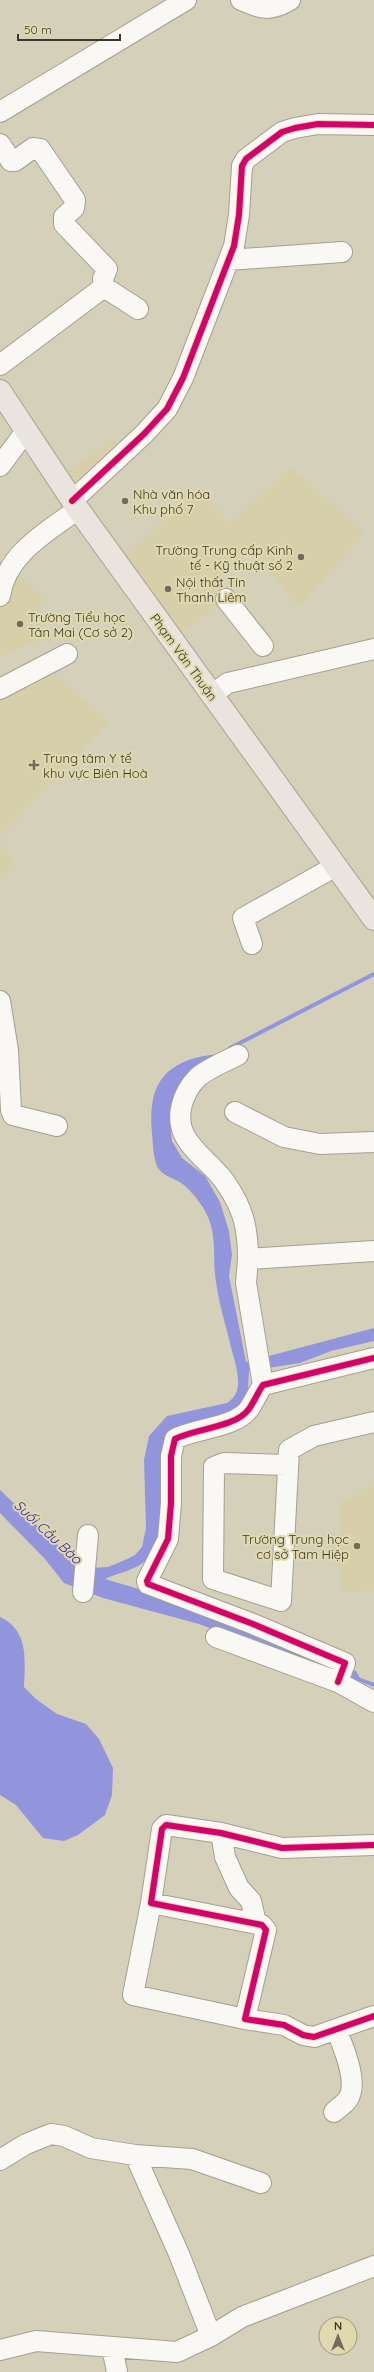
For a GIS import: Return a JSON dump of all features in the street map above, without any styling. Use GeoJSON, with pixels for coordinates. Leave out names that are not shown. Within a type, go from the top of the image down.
{"type":"FeatureCollection","features":[{"type":"Feature","properties":{"kind":"main road","name":"Phạm Văn Thuận"},"geometry":{"type":"LineString","coordinates":[[0,391],[75,505],[374,919]]}},
{"type":"Feature","properties":{"kind":"street"},"geometry":{"type":"LineString","coordinates":[[0,112],[186,0]]}},
{"type":"Feature","properties":{"kind":"street"},"geometry":{"type":"LineString","coordinates":[[241,0],[264,9],[281,5],[290,0]]}},
{"type":"Feature","properties":{"kind":"street"},"geometry":{"type":"LineString","coordinates":[[0,596],[7,574],[21,553],[75,505],[167,409],[183,378],[234,246],[240,208],[242,166],[246,159],[282,132],[295,128],[318,124],[374,125]]}},
{"type":"Feature","properties":{"kind":"street"},"geometry":{"type":"LineString","coordinates":[[0,144],[11,161],[15,161],[33,148],[40,148],[75,200],[74,208],[64,217],[64,224],[107,269],[103,279],[104,287],[138,309]]}},
{"type":"Feature","properties":{"kind":"street"},"geometry":{"type":"LineString","coordinates":[[229,260],[342,252]]}},
{"type":"Feature","properties":{"kind":"street"},"geometry":{"type":"LineString","coordinates":[[0,366],[104,287]]}},
{"type":"Feature","properties":{"kind":"street"},"geometry":{"type":"LineString","coordinates":[[0,466],[26,432]]}},
{"type":"Feature","properties":{"kind":"street"},"geometry":{"type":"LineString","coordinates":[[226,599],[263,646]]}},
{"type":"Feature","properties":{"kind":"street"},"geometry":{"type":"LineString","coordinates":[[211,695],[228,683],[374,649]]}},
{"type":"Feature","properties":{"kind":"street"},"geometry":{"type":"LineString","coordinates":[[0,689],[67,654]]}},
{"type":"Feature","properties":{"kind":"street"},"geometry":{"type":"LineString","coordinates":[[252,944],[243,918],[336,866]]}},
{"type":"Feature","properties":{"kind":"street"},"geometry":{"type":"LineString","coordinates":[[0,1001],[8,1050],[11,1110],[13,1115],[57,1126]]}},
{"type":"Feature","properties":{"kind":"street"},"geometry":{"type":"LineString","coordinates":[[238,1055],[199,1077],[183,1098],[180,1116],[186,1138],[225,1181],[242,1213],[248,1233],[246,1283],[263,1385],[249,1409],[234,1421],[186,1434],[175,1439],[171,1456],[168,1539],[147,1583],[253,1624],[345,1663],[340,1675]]}},
{"type":"Feature","properties":{"kind":"street"},"geometry":{"type":"LineString","coordinates":[[235,1112],[284,1137],[320,1144],[374,1142]]}},
{"type":"Feature","properties":{"kind":"street"},"geometry":{"type":"LineString","coordinates":[[248,1259],[374,1251]]}},
{"type":"Feature","properties":{"kind":"street"},"geometry":{"type":"LineString","coordinates":[[263,1385],[374,1358]]}},
{"type":"Feature","properties":{"kind":"street"},"geometry":{"type":"LineString","coordinates":[[287,1465],[224,1462],[214,1467],[213,1579],[281,1602],[287,1465],[289,1450],[299,1443],[314,1436],[374,1422]]}},
{"type":"Feature","properties":{"kind":"street"},"geometry":{"type":"LineString","coordinates":[[84,1582],[88,1535]]}},
{"type":"Feature","properties":{"kind":"street"},"geometry":{"type":"LineString","coordinates":[[216,1637],[340,1675],[374,1702]]}},
{"type":"Feature","properties":{"kind":"street"},"geometry":{"type":"LineString","coordinates":[[374,1845],[282,1848],[222,1833],[170,1825],[164,1827],[133,1995],[245,2019],[284,2025],[303,2035],[314,2037],[337,2031],[374,2016]]}},
{"type":"Feature","properties":{"kind":"street"},"geometry":{"type":"LineString","coordinates":[[222,1833],[225,1857],[239,1888],[251,1901],[256,1923]]}},
{"type":"Feature","properties":{"kind":"street"},"geometry":{"type":"LineString","coordinates":[[151,1903],[262,1925],[266,1930],[245,2019]]}},
{"type":"Feature","properties":{"kind":"street"},"geometry":{"type":"LineString","coordinates":[[334,2112],[349,2098],[352,2086],[350,2067],[337,2031]]}},
{"type":"Feature","properties":{"kind":"street"},"geometry":{"type":"LineString","coordinates":[[0,2160],[26,2144],[50,2134],[64,2136],[91,2148],[135,2155],[192,2158],[261,2183]]}},
{"type":"Feature","properties":{"kind":"street"},"geometry":{"type":"LineString","coordinates":[[135,2155],[179,2254],[211,2336]]}},
{"type":"Feature","properties":{"kind":"street"},"geometry":{"type":"LineString","coordinates":[[0,2350],[36,2342],[177,2352],[211,2336],[242,2316],[374,2266]]}},
{"type":"Feature","properties":{"kind":"street"},"geometry":{"type":"LineString","coordinates":[[112,2347],[118,2372]]}},
{"type":"Feature","properties":{"kind":"shaded area"},"geometry":{"type":"Polygon","coordinates":[[[113,439],[120,447],[70,483],[64,475],[113,439]]]}},
{"type":"Feature","properties":{"kind":"shaded area","name":"Trường Trung cấp Kinh tế - Kỹ thuật số 2"},"geometry":{"type":"Polygon","coordinates":[[[291,468],[365,533],[298,607],[250,548],[218,577],[232,595],[178,635],[122,558],[200,490],[230,524],[291,468]]]}},
{"type":"Feature","properties":{"kind":"shaded area","name":"Trường Tiểu học Tân Mai (Cơ sở 2)"},"geometry":{"type":"Polygon","coordinates":[[[18,574],[47,601],[31,613],[49,636],[0,656],[0,586],[18,574]]]}},
{"type":"Feature","properties":{"kind":"shaded area","name":"Trung tâm Y tế khu vực Biên Hoà"},"geometry":{"type":"Polygon","coordinates":[[[49,670],[109,722],[0,836],[0,695],[49,670]]]}},
{"type":"Feature","properties":{"kind":"shaded area"},"geometry":{"type":"Polygon","coordinates":[[[0,844],[16,863],[0,877],[0,844]]]}},
{"type":"Feature","properties":{"kind":"shaded area","name":"Trường Trung học cơ sở Tam Hiệp"},"geometry":{"type":"Polygon","coordinates":[[[374,1485],[374,1590],[341,1593],[339,1503],[374,1485]]]}},
{"type":"Feature","properties":{"kind":"water"},"geometry":{"type":"Polygon","coordinates":[[[219,1054],[174,1099],[170,1121],[172,1141],[182,1158],[205,1176],[220,1202],[229,1231],[232,1255],[229,1276],[246,1362],[374,1328],[374,1341],[331,1351],[300,1363],[249,1371],[247,1407],[177,1433],[173,1483],[167,1520],[154,1551],[144,1562],[135,1568],[105,1579],[159,1595],[319,1656],[356,1671],[361,1680],[344,1679],[199,1624],[103,1598],[64,1583],[45,1559],[0,1513],[0,1490],[64,1551],[91,1568],[108,1567],[135,1555],[142,1547],[146,1528],[144,1460],[149,1436],[167,1416],[227,1403],[236,1394],[238,1386],[237,1371],[217,1290],[212,1228],[205,1211],[193,1194],[181,1183],[159,1170],[153,1150],[151,1115],[153,1099],[157,1086],[164,1076],[174,1067],[186,1061],[219,1054]]]}},
{"type":"Feature","properties":{"kind":"water"},"geometry":{"type":"Polygon","coordinates":[[[0,1617],[16,1630],[21,1638],[25,1667],[24,1687],[36,1699],[57,1714],[86,1724],[99,1739],[113,1768],[112,1795],[105,1815],[78,1835],[64,1841],[43,1838],[16,1805],[0,1795],[0,1617]]]}},
{"type":"Feature","properties":{"kind":"waterway"},"geometry":{"type":"LineString","coordinates":[[230,1048],[374,974]]}},
{"type":"Feature","properties":{"kind":"waterway","name":"Suối Cầu Bào"},"geometry":{"type":"LineString","coordinates":[[358,1679],[374,1685]]}},
{"type":"Feature","properties":{"kind":"cycle path"},"geometry":{"type":"LineString","coordinates":[[72,501],[144,434],[167,409],[183,378],[234,246],[239,215],[242,166],[246,159],[282,132],[295,128],[318,124],[374,125]]}},
{"type":"Feature","properties":{"kind":"cycle path"},"geometry":{"type":"LineString","coordinates":[[338,1682],[345,1663],[253,1624],[148,1584],[147,1581],[168,1539],[171,1503],[171,1456],[175,1439],[193,1432],[225,1424],[243,1415],[249,1409],[263,1385],[374,1358]]}},
{"type":"Feature","properties":{"kind":"cycle path"},"geometry":{"type":"LineString","coordinates":[[374,1845],[282,1848],[221,1833],[166,1825],[162,1829],[151,1903],[262,1925],[266,1930],[245,2019],[284,2025],[303,2035],[314,2037],[374,2016]]}},
{"type":"Feature","properties":{"kind":"place","name":"Nhà văn hóa Khu phố 7"},"geometry":{"type":"Point","coordinates":[125,501]}},
{"type":"Feature","properties":{"kind":"place","name":"Trường Trung cấp Kinh tế - Kỹ thuật số 2"},"geometry":{"type":"Point","coordinates":[301,557]}},
{"type":"Feature","properties":{"kind":"place","name":"Nội thất Tín Thanh Liêm"},"geometry":{"type":"Point","coordinates":[168,589]}},
{"type":"Feature","properties":{"kind":"place","name":"Trường Tiểu học Tân Mai (Cơ sở 2)"},"geometry":{"type":"Point","coordinates":[20,624]}},
{"type":"Feature","properties":{"kind":"place","name":"Trung tâm Y tế khu vực Biên Hoà"},"geometry":{"type":"Point","coordinates":[34,765]}},
{"type":"Feature","properties":{"kind":"place","name":"Trường Trung học cơ sở Tam Hiệp"},"geometry":{"type":"Point","coordinates":[357,1546]}}]}
